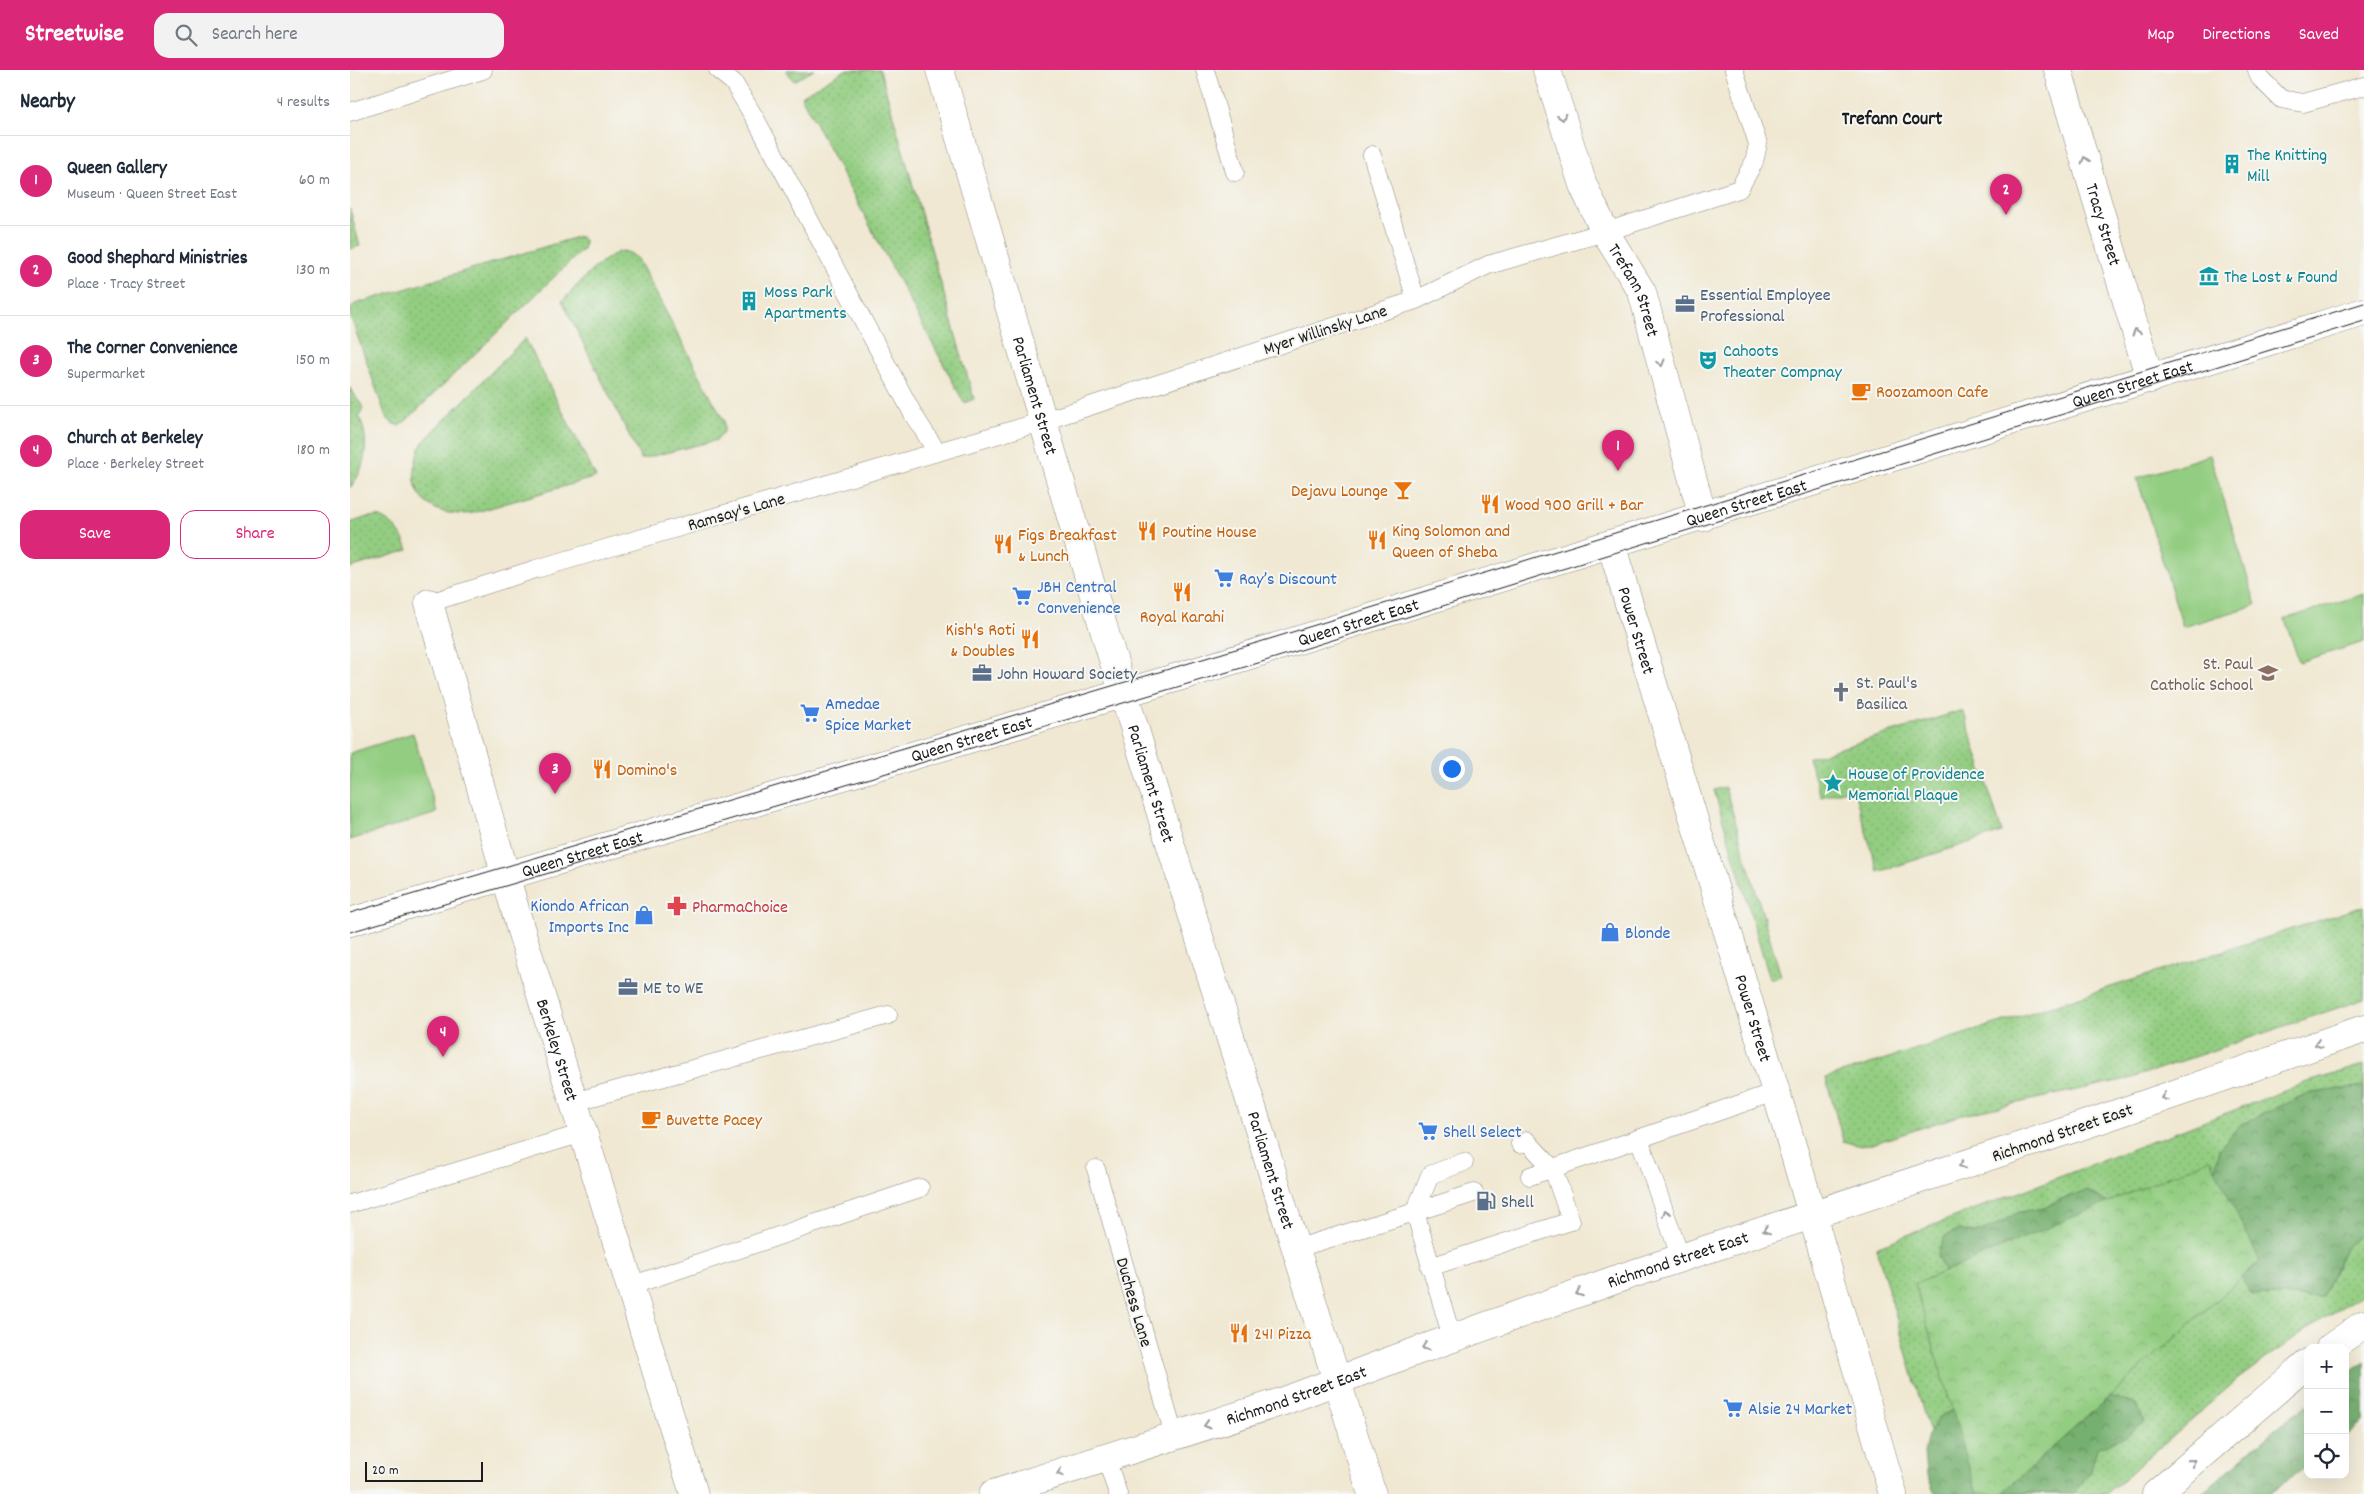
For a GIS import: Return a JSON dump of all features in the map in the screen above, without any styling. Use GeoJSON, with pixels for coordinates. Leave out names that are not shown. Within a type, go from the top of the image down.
{"type":"FeatureCollection","features":[{"type":"Feature","properties":{"kind":"main road","name":"Parliament Street"},"geometry":{"type":"LineString","coordinates":[[940,70],[1124,693],[1372,1494]]}},
{"type":"Feature","properties":{"kind":"main road","name":"Trefann Street"},"geometry":{"type":"LineString","coordinates":[[1547,70],[1583,185],[1604,232],[1642,292],[1703,517]]}},
{"type":"Feature","properties":{"kind":"main road","name":"Tracy Street"},"geometry":{"type":"LineString","coordinates":[[2058,70],[2150,379]]}},
{"type":"Feature","properties":{"kind":"main road","name":"Queen Street East"},"geometry":{"type":"LineString","coordinates":[[350,922],[1124,693],[1703,517],[2364,312]]}},
{"type":"Feature","properties":{"kind":"main road","name":"Power Street"},"geometry":{"type":"LineString","coordinates":[[1611,544],[1812,1215],[1893,1494]]}},
{"type":"Feature","properties":{"kind":"main road","name":"Berkeley Street"},"geometry":{"type":"LineString","coordinates":[[429,603],[520,927],[694,1494]]}},
{"type":"Feature","properties":{"kind":"main road","name":"Richmond Street East"},"geometry":{"type":"LineString","coordinates":[[993,1494],[1284,1401],[1452,1338],[1681,1259],[2075,1128],[2364,1029]]}},
{"type":"Feature","properties":{"kind":"main road"},"geometry":{"type":"LineString","coordinates":[[2336,1344],[2364,1324]]}},
{"type":"Feature","properties":{"kind":"main road"},"geometry":{"type":"LineString","coordinates":[[2156,1494],[2304,1366]]}},
{"type":"Feature","properties":{"kind":"lane"},"geometry":{"type":"LineString","coordinates":[[350,112],[483,70]]}},
{"type":"Feature","properties":{"kind":"lane"},"geometry":{"type":"LineString","coordinates":[[718,70],[733,82],[756,120],[913,414],[937,452]]}},
{"type":"Feature","properties":{"kind":"lane"},"geometry":{"type":"LineString","coordinates":[[1205,70],[1235,172]]}},
{"type":"Feature","properties":{"kind":"lane","name":"Myer Willinsky Lane"},"geometry":{"type":"LineString","coordinates":[[1044,421],[1416,300],[1488,265],[1604,232],[1739,188],[1754,162],[1758,144],[1734,70]]}},
{"type":"Feature","properties":{"kind":"lane"},"geometry":{"type":"LineString","coordinates":[[2257,70],[2260,78],[2281,99],[2303,104],[2364,86]]}},
{"type":"Feature","properties":{"kind":"lane"},"geometry":{"type":"LineString","coordinates":[[1372,155],[1416,300]]}},
{"type":"Feature","properties":{"kind":"lane","name":"Ramsay's Lane"},"geometry":{"type":"LineString","coordinates":[[429,603],[536,569],[1044,421]]}},
{"type":"Feature","properties":{"kind":"lane"},"geometry":{"type":"LineString","coordinates":[[574,1102],[888,1016]]}},
{"type":"Feature","properties":{"kind":"lane"},"geometry":{"type":"LineString","coordinates":[[1530,1176],[1775,1092]]}},
{"type":"Feature","properties":{"kind":"lane"},"geometry":{"type":"LineString","coordinates":[[350,1204],[583,1132]]}},
{"type":"Feature","properties":{"kind":"lane"},"geometry":{"type":"LineString","coordinates":[[1639,1138],[1681,1259]]}},
{"type":"Feature","properties":{"kind":"lane"},"geometry":{"type":"LineString","coordinates":[[1430,1267],[1571,1221],[1553,1168],[1527,1141],[1520,1144]]}},
{"type":"Feature","properties":{"kind":"lane"},"geometry":{"type":"LineString","coordinates":[[1452,1338],[1415,1212],[1430,1175],[1464,1162]]}},
{"type":"Feature","properties":{"kind":"lane","name":"Duchess Lane"},"geometry":{"type":"LineString","coordinates":[[1096,1168],[1174,1435]]}},
{"type":"Feature","properties":{"kind":"lane"},"geometry":{"type":"LineString","coordinates":[[630,1286],[920,1188]]}},
{"type":"Feature","properties":{"kind":"lane"},"geometry":{"type":"LineString","coordinates":[[1295,1249],[1474,1193]]}},
{"type":"Feature","properties":{"kind":"lane"},"geometry":{"type":"LineString","coordinates":[[1106,1458],[1118,1494]]}},
{"type":"Feature","properties":{"kind":"green space"},"geometry":{"type":"Polygon","coordinates":[[[786,70],[814,70],[794,81],[786,70]]]}},
{"type":"Feature","properties":{"kind":"green space"},"geometry":{"type":"Polygon","coordinates":[[[845,70],[880,70],[974,399],[964,403],[801,96],[845,70]]]}},
{"type":"Feature","properties":{"kind":"green space"},"geometry":{"type":"Polygon","coordinates":[[[350,209],[360,246],[350,249],[350,209]]]}},
{"type":"Feature","properties":{"kind":"green space"},"geometry":{"type":"Polygon","coordinates":[[[582,237],[585,242],[583,249],[408,419],[399,426],[392,423],[386,417],[350,315],[351,309],[355,304],[582,237]]]}},
{"type":"Feature","properties":{"kind":"green space"},"geometry":{"type":"Polygon","coordinates":[[[623,251],[630,253],[638,259],[724,421],[724,431],[717,440],[641,459],[562,301],[598,265],[614,254],[623,251]]]}},
{"type":"Feature","properties":{"kind":"green space"},"geometry":{"type":"Polygon","coordinates":[[[525,338],[596,477],[473,513],[456,514],[441,511],[429,505],[421,497],[416,486],[414,473],[423,442],[525,338]]]}},
{"type":"Feature","properties":{"kind":"green space"},"geometry":{"type":"Polygon","coordinates":[[[350,388],[363,408],[359,416],[365,434],[365,453],[360,471],[350,488],[350,388]]]}},
{"type":"Feature","properties":{"kind":"green space"},"geometry":{"type":"Polygon","coordinates":[[[2210,455],[2256,605],[2183,627],[2137,478],[2210,455]]]}},
{"type":"Feature","properties":{"kind":"green space"},"geometry":{"type":"Polygon","coordinates":[[[378,516],[389,522],[397,530],[408,550],[350,568],[350,523],[367,517],[378,516]]]}},
{"type":"Feature","properties":{"kind":"green space"},"geometry":{"type":"Polygon","coordinates":[[[2364,594],[2364,642],[2299,662],[2285,619],[2364,594]]]}},
{"type":"Feature","properties":{"kind":"green space"},"geometry":{"type":"Polygon","coordinates":[[[1960,711],[1964,713],[2002,832],[1878,872],[1853,788],[1821,797],[1808,758],[1960,711]]]}},
{"type":"Feature","properties":{"kind":"green space"},"geometry":{"type":"Polygon","coordinates":[[[413,733],[437,813],[350,840],[350,753],[413,733]]]}},
{"type":"Feature","properties":{"kind":"green space"},"geometry":{"type":"Polygon","coordinates":[[[1725,787],[1781,976],[1770,979],[1714,790],[1725,787]]]}},
{"type":"Feature","properties":{"kind":"green space"},"geometry":{"type":"Polygon","coordinates":[[[2364,906],[2364,999],[2132,1078],[1958,1116],[1872,1144],[1856,1145],[1843,1141],[1826,1078],[2364,906]]]}},
{"type":"Feature","properties":{"kind":"green space"},"geometry":{"type":"Polygon","coordinates":[[[2364,1065],[2364,1293],[2304,1331],[2238,1379],[2106,1494],[1947,1494],[1876,1247],[2305,1083],[2364,1065]]]}},
{"type":"Feature","properties":{"kind":"green space"},"geometry":{"type":"Polygon","coordinates":[[[2364,1087],[2364,1230],[2345,1248],[2322,1297],[2252,1295],[2223,1248],[2213,1177],[2219,1149],[2240,1125],[2306,1094],[2364,1087]]]}},
{"type":"Feature","properties":{"kind":"green space"},"geometry":{"type":"Polygon","coordinates":[[[2210,1159],[2260,1261],[2001,1494],[1977,1494],[1915,1284],[2210,1159]]]}},
{"type":"Feature","properties":{"kind":"green space"},"geometry":{"type":"Polygon","coordinates":[[[2088,1191],[2108,1203],[1948,1280],[1937,1255],[1945,1236],[1959,1230],[1974,1233],[1993,1227],[2019,1212],[2044,1208],[2061,1199],[2088,1191]]]}},
{"type":"Feature","properties":{"kind":"green space"},"geometry":{"type":"Polygon","coordinates":[[[2364,1362],[2364,1421],[2349,1433],[2349,1389],[2349,1373],[2364,1362]]]}},
{"type":"Feature","properties":{"kind":"green space"},"geometry":{"type":"Polygon","coordinates":[[[2110,1396],[2136,1405],[2145,1422],[2121,1439],[2097,1448],[2091,1471],[2073,1494],[1936,1494],[1934,1492],[1926,1473],[1924,1453],[1928,1434],[1939,1417],[1969,1401],[2110,1396]]]}},
{"type":"Feature","properties":{"kind":"green space"},"geometry":{"type":"Polygon","coordinates":[[[2304,1407],[2304,1467],[2270,1494],[2201,1494],[2275,1429],[2304,1407]]]}},
{"type":"Feature","properties":{"kind":"tram line"},"geometry":{"type":"LineString","coordinates":[[350,913],[1263,641],[2364,303]]}},
{"type":"Feature","properties":{"kind":"tram line"},"geometry":{"type":"LineString","coordinates":[[350,932],[1265,661],[2364,321]]}},
{"type":"Feature","properties":{"kind":"place","name":"The Knitting Mill"},"geometry":{"type":"Point","coordinates":[2232,164]}},
{"type":"Feature","properties":{"kind":"place","name":"Good Shephard Ministries"},"geometry":{"type":"Point","coordinates":[2006,215]}},
{"type":"Feature","properties":{"kind":"place","name":"The Lost & Found"},"geometry":{"type":"Point","coordinates":[2209,276]}},
{"type":"Feature","properties":{"kind":"place","name":"Moss Park Apartments"},"geometry":{"type":"Point","coordinates":[749,301]}},
{"type":"Feature","properties":{"kind":"place","name":"Essential Employee Professional"},"geometry":{"type":"Point","coordinates":[1685,304]}},
{"type":"Feature","properties":{"kind":"place","name":"Cahoots Theater Compnay"},"geometry":{"type":"Point","coordinates":[1708,360]}},
{"type":"Feature","properties":{"kind":"place","name":"Roozamoon Cafe"},"geometry":{"type":"Point","coordinates":[1861,391]}},
{"type":"Feature","properties":{"kind":"place","name":"Queen Gallery"},"geometry":{"type":"Point","coordinates":[1618,471]}},
{"type":"Feature","properties":{"kind":"place","name":"Dejavu Lounge"},"geometry":{"type":"Point","coordinates":[1403,490]}},
{"type":"Feature","properties":{"kind":"place","name":"Wood 900 Grill + Bar"},"geometry":{"type":"Point","coordinates":[1490,504]}},
{"type":"Feature","properties":{"kind":"place","name":"Poutine House"},"geometry":{"type":"Point","coordinates":[1147,531]}},
{"type":"Feature","properties":{"kind":"place","name":"King Solomon and Queen of Sheba"},"geometry":{"type":"Point","coordinates":[1377,540]}},
{"type":"Feature","properties":{"kind":"place","name":"Figs Breakfast & Lunch"},"geometry":{"type":"Point","coordinates":[1003,544]}},
{"type":"Feature","properties":{"kind":"place","name":"Ray’s Discount"},"geometry":{"type":"Point","coordinates":[1224,578]}},
{"type":"Feature","properties":{"kind":"place","name":"Royal Karahi"},"geometry":{"type":"Point","coordinates":[1182,592]}},
{"type":"Feature","properties":{"kind":"place","name":"JBH Central Convenience"},"geometry":{"type":"Point","coordinates":[1022,596]}},
{"type":"Feature","properties":{"kind":"place","name":"Kish's Roti & Doubles"},"geometry":{"type":"Point","coordinates":[1030,639]}},
{"type":"Feature","properties":{"kind":"place","name":"John Howard Society"},"geometry":{"type":"Point","coordinates":[982,673]}},
{"type":"Feature","properties":{"kind":"place","name":"St. Paul Catholic School"},"geometry":{"type":"Point","coordinates":[2268,673]}},
{"type":"Feature","properties":{"kind":"place","name":"St. Paul's Basilica"},"geometry":{"type":"Point","coordinates":[1841,692]}},
{"type":"Feature","properties":{"kind":"place","name":"Amedae Spice Market"},"geometry":{"type":"Point","coordinates":[810,713]}},
{"type":"Feature","properties":{"kind":"place","name":"Domino's"},"geometry":{"type":"Point","coordinates":[602,769]}},
{"type":"Feature","properties":{"kind":"place","name":"House of Providence Memorial Plaque"},"geometry":{"type":"Point","coordinates":[1833,783]}},
{"type":"Feature","properties":{"kind":"place","name":"The Corner Convenience"},"geometry":{"type":"Point","coordinates":[555,794]}},
{"type":"Feature","properties":{"kind":"place","name":"PharmaChoice"},"geometry":{"type":"Point","coordinates":[677,906]}},
{"type":"Feature","properties":{"kind":"place","name":"Kiondo African Imports Inc"},"geometry":{"type":"Point","coordinates":[644,915]}},
{"type":"Feature","properties":{"kind":"place","name":"Blonde"},"geometry":{"type":"Point","coordinates":[1610,932]}},
{"type":"Feature","properties":{"kind":"place","name":"ME to WE"},"geometry":{"type":"Point","coordinates":[628,987]}},
{"type":"Feature","properties":{"kind":"place","name":"Church at Berkeley"},"geometry":{"type":"Point","coordinates":[443,1057]}},
{"type":"Feature","properties":{"kind":"place","name":"Buvette Pacey"},"geometry":{"type":"Point","coordinates":[651,1119]}},
{"type":"Feature","properties":{"kind":"place","name":"Shell Select"},"geometry":{"type":"Point","coordinates":[1428,1131]}},
{"type":"Feature","properties":{"kind":"place","name":"Shell"},"geometry":{"type":"Point","coordinates":[1486,1201]}},
{"type":"Feature","properties":{"kind":"place","name":"241 Pizza"},"geometry":{"type":"Point","coordinates":[1239,1333]}},
{"type":"Feature","properties":{"kind":"place","name":"Alsie 24 Market"},"geometry":{"type":"Point","coordinates":[1733,1408]}},
{"type":"Feature","properties":{"kind":"district","name":"Trefann Court"},"geometry":{"type":"Point","coordinates":[1892,117]}}]}
